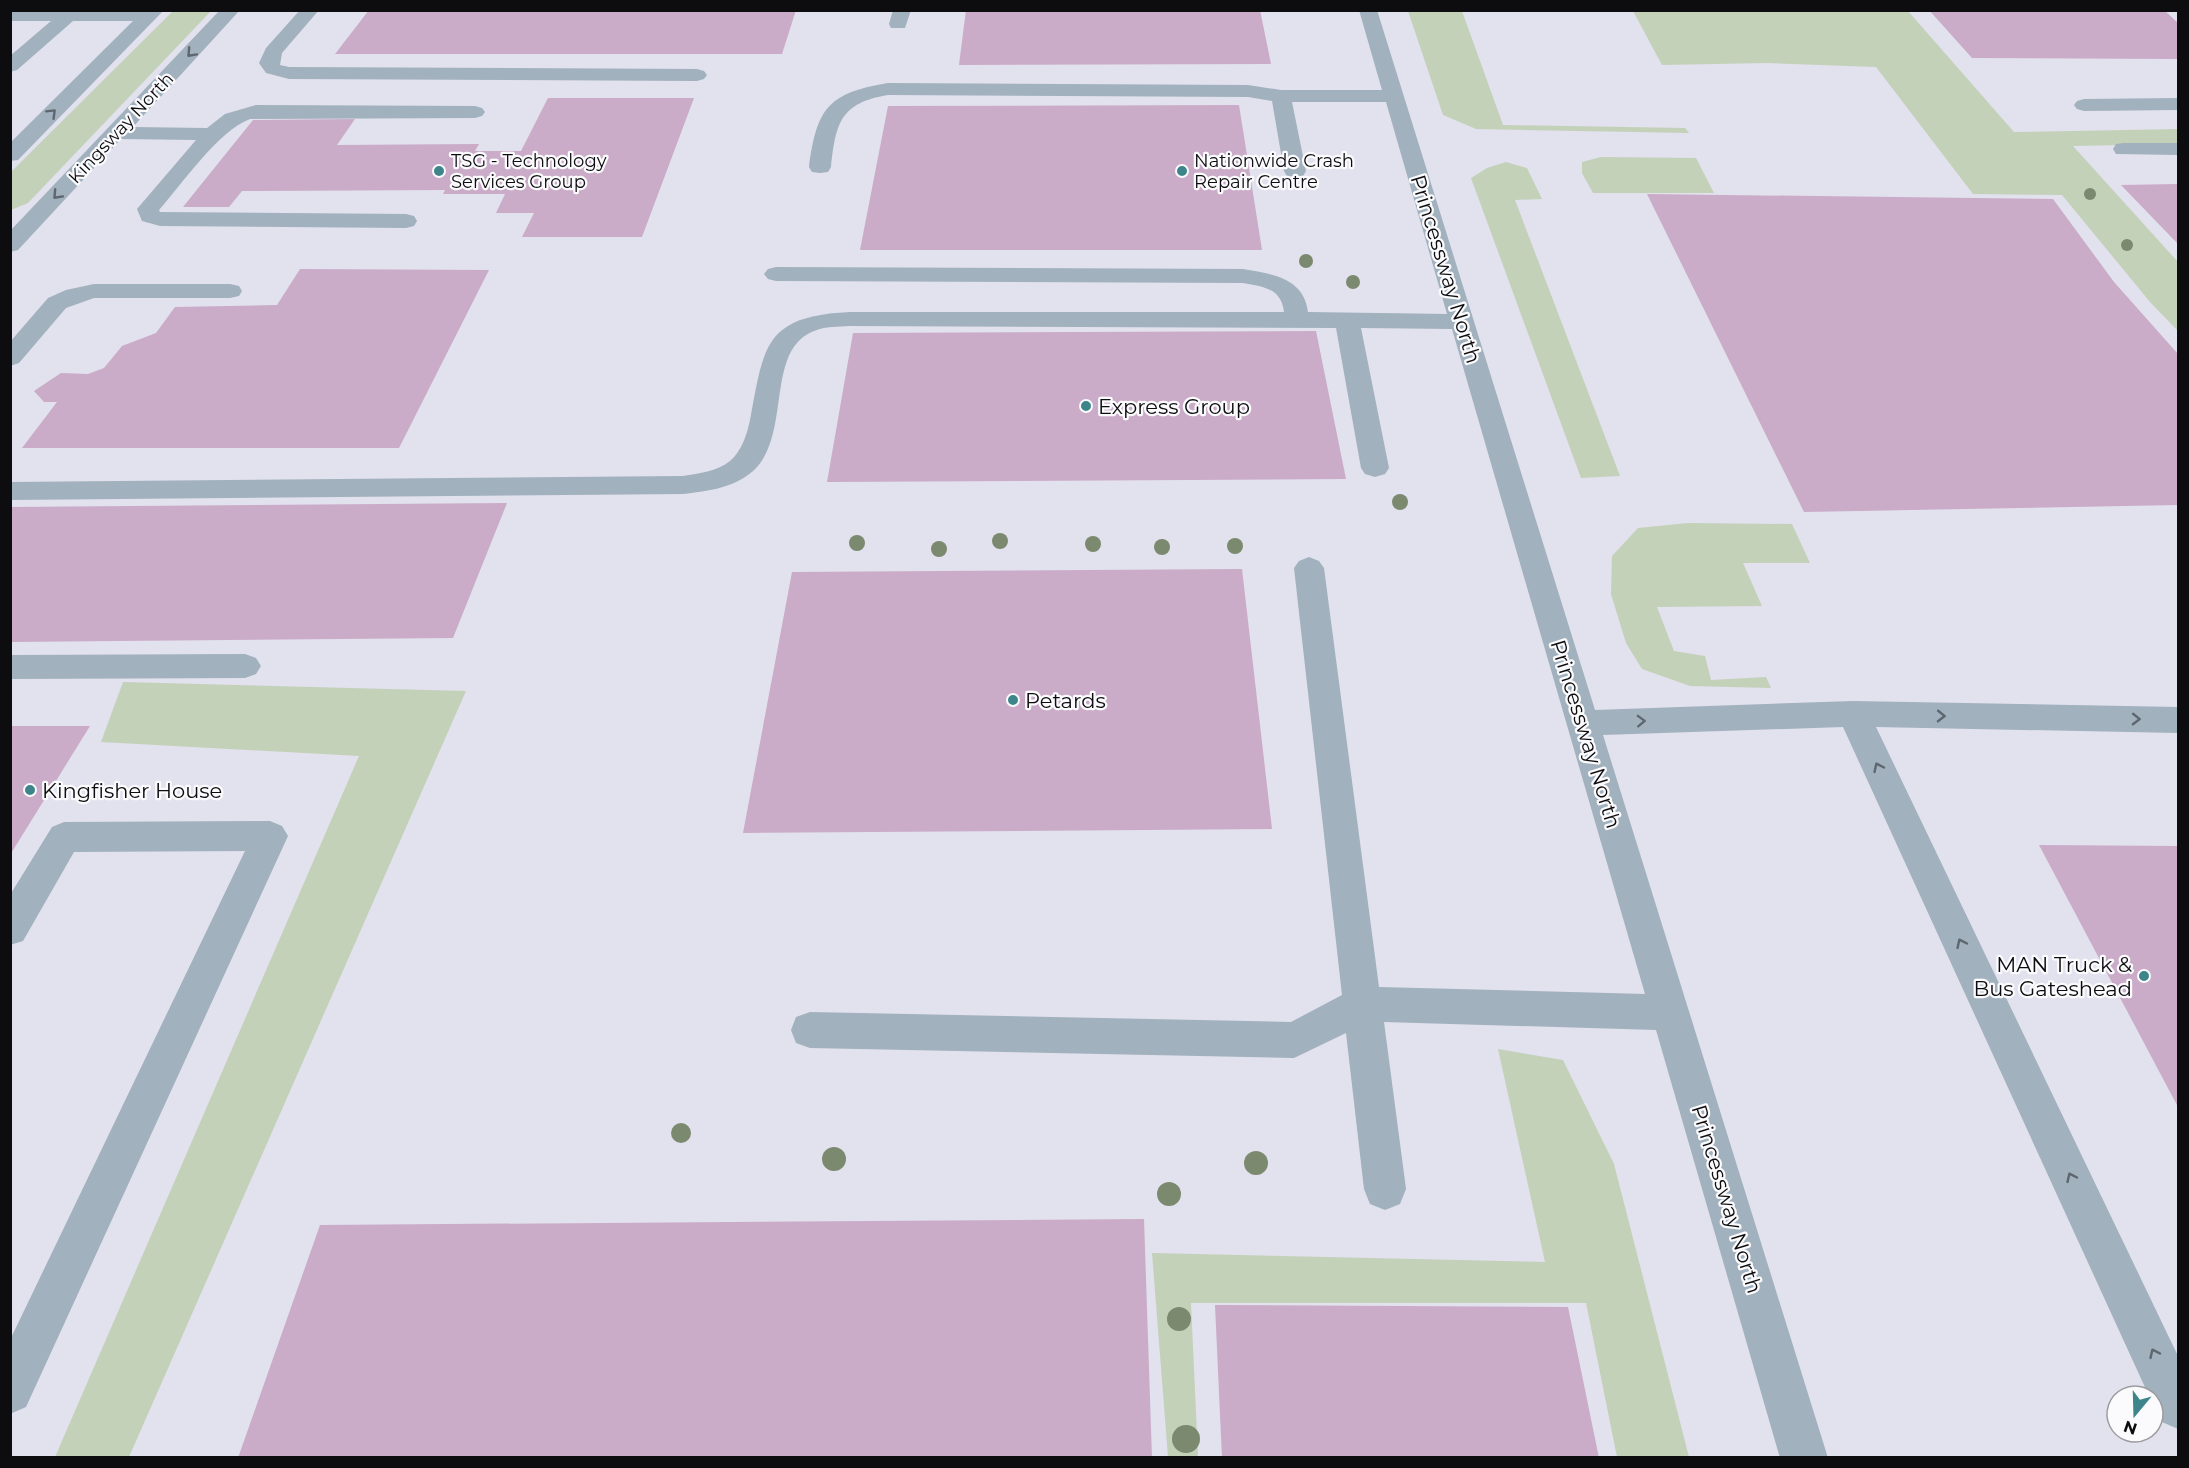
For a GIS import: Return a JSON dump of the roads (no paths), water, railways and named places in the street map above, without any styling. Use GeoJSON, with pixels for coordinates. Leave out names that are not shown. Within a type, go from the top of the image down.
{"type":"FeatureCollection","features":[{"type":"Feature","properties":{"kind":"street","name":"Kingsway North"},"geometry":{"type":"LineString","coordinates":[[10,245],[231,10]]}},
{"type":"Feature","properties":{"kind":"street"},"geometry":{"type":"LineString","coordinates":[[310,10],[273,52],[269,63],[273,69],[289,73],[697,75]]}},
{"type":"Feature","properties":{"kind":"street","name":"Princessway North"},"geometry":{"type":"LineString","coordinates":[[1368,10],[1804,1458]]}},
{"type":"Feature","properties":{"kind":"street"},"geometry":{"type":"LineString","coordinates":[[10,66],[72,13]]}},
{"type":"Feature","properties":{"kind":"street"},"geometry":{"type":"LineString","coordinates":[[10,15],[152,13]]}},
{"type":"Feature","properties":{"kind":"street"},"geometry":{"type":"LineString","coordinates":[[10,154],[152,13]]}},
{"type":"Feature","properties":{"kind":"street"},"geometry":{"type":"LineString","coordinates":[[820,167],[827,123],[836,110],[852,99],[872,91],[898,88],[1237,91],[1281,96],[1394,96]]}},
{"type":"Feature","properties":{"kind":"street"},"geometry":{"type":"LineString","coordinates":[[1281,96],[1295,171]]}},
{"type":"Feature","properties":{"kind":"street"},"geometry":{"type":"LineString","coordinates":[[2084,105],[2178,104]]}},
{"type":"Feature","properties":{"kind":"street"},"geometry":{"type":"LineString","coordinates":[[406,221],[160,219],[150,216],[148,209],[213,134],[225,122],[237,115],[256,111],[475,112]]}},
{"type":"Feature","properties":{"kind":"street"},"geometry":{"type":"LineString","coordinates":[[116,133],[213,134]]}},
{"type":"Feature","properties":{"kind":"street"},"geometry":{"type":"LineString","coordinates":[[2124,149],[2178,149]]}},
{"type":"Feature","properties":{"kind":"street"},"geometry":{"type":"LineString","coordinates":[[776,274],[1242,276],[1269,281],[1285,289],[1294,299],[1297,320]]}},
{"type":"Feature","properties":{"kind":"street"},"geometry":{"type":"LineString","coordinates":[[10,358],[57,303],[75,295],[94,291],[230,291]]}},
{"type":"Feature","properties":{"kind":"street"},"geometry":{"type":"LineString","coordinates":[[10,491],[683,485],[719,479],[744,463],[761,438],[775,354],[794,332],[818,322],[850,319],[1462,322]]}},
{"type":"Feature","properties":{"kind":"street"},"geometry":{"type":"LineString","coordinates":[[1347,321],[1375,468]]}},
{"type":"Feature","properties":{"kind":"street"},"geometry":{"type":"LineString","coordinates":[[1309,568],[1385,1189]]}},
{"type":"Feature","properties":{"kind":"street"},"geometry":{"type":"LineString","coordinates":[[10,667],[245,666]]}},
{"type":"Feature","properties":{"kind":"street"},"geometry":{"type":"LineString","coordinates":[[1582,723],[1853,714],[2178,720]]}},
{"type":"Feature","properties":{"kind":"street"},"geometry":{"type":"LineString","coordinates":[[1853,714],[2178,1406]]}},
{"type":"Feature","properties":{"kind":"street"},"geometry":{"type":"LineString","coordinates":[[10,929],[64,837],[270,836],[10,1391]]}},
{"type":"Feature","properties":{"kind":"street"},"geometry":{"type":"LineString","coordinates":[[810,1030],[1294,1040],[1363,1004],[1670,1013]]}},
{"type":"Feature","properties":{"kind":"place","name":"TSG - Technology Services Group"},"geometry":{"type":"Point","coordinates":[439,171]}},
{"type":"Feature","properties":{"kind":"place","name":"Nationwide Crash Repair Centre"},"geometry":{"type":"Point","coordinates":[1182,171]}},
{"type":"Feature","properties":{"kind":"place","name":"Express Group"},"geometry":{"type":"Point","coordinates":[1086,406]}},
{"type":"Feature","properties":{"kind":"place","name":"Petards"},"geometry":{"type":"Point","coordinates":[1013,700]}},
{"type":"Feature","properties":{"kind":"place","name":"Kingfisher House"},"geometry":{"type":"Point","coordinates":[30,790]}},
{"type":"Feature","properties":{"kind":"place","name":"MAN Truck & Bus Gateshead"},"geometry":{"type":"Point","coordinates":[2144,976]}}]}
